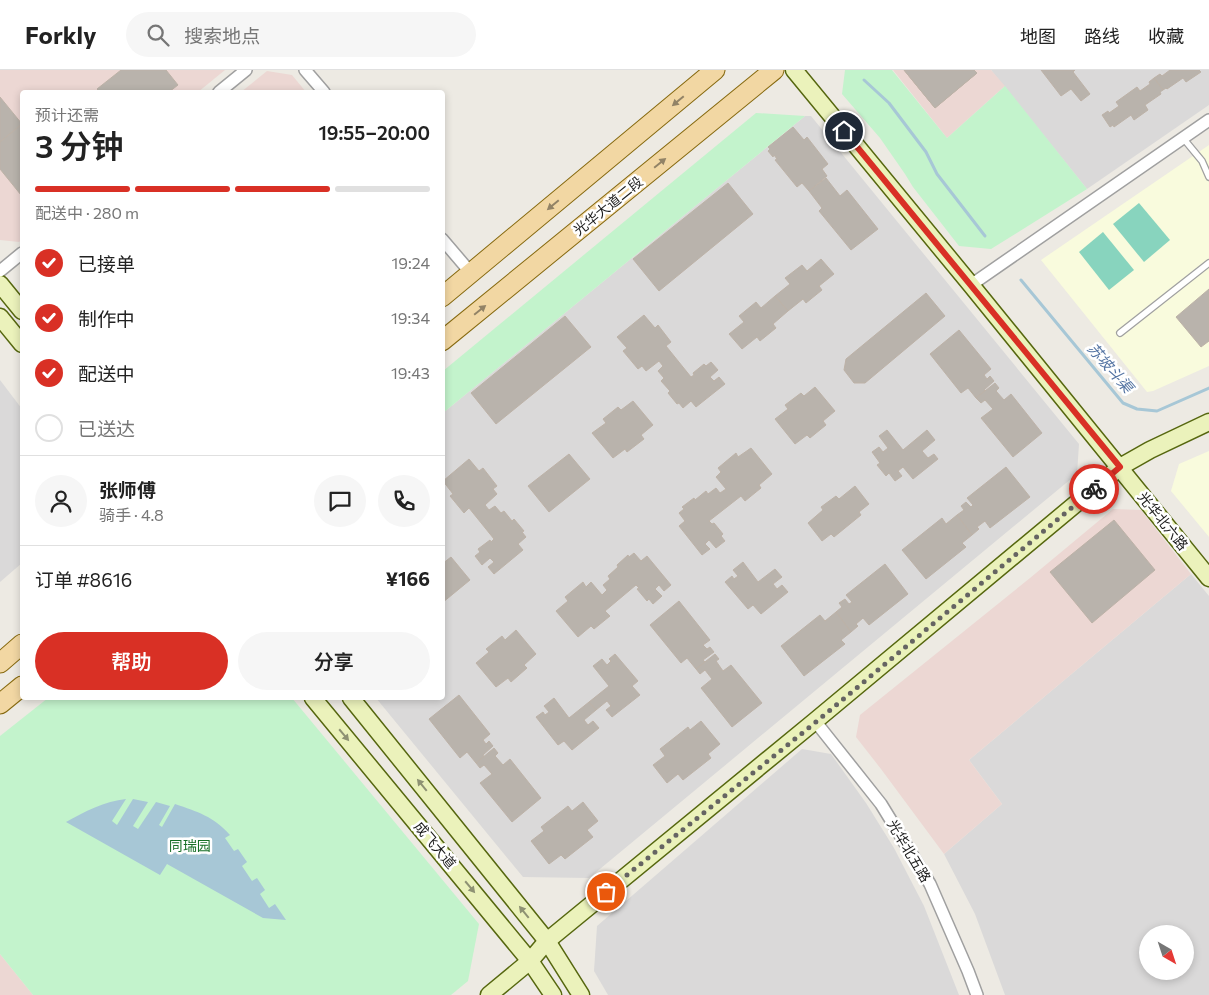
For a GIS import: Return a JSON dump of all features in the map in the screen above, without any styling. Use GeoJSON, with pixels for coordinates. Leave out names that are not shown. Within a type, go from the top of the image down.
{"type":"FeatureCollection","features":[{"type":"Feature","properties":{"kind":"main road"},"geometry":{"type":"LineString","coordinates":[[445,295],[715,70]]}},
{"type":"Feature","properties":{"kind":"main road","name":"光华大道二段"},"geometry":{"type":"LineString","coordinates":[[445,339],[774,70]]}},
{"type":"Feature","properties":{"kind":"main road"},"geometry":{"type":"LineString","coordinates":[[0,663],[20,646]]}},
{"type":"Feature","properties":{"kind":"main road"},"geometry":{"type":"LineString","coordinates":[[0,704],[20,688]]}},
{"type":"Feature","properties":{"kind":"street"},"geometry":{"type":"LineString","coordinates":[[221,90],[246,70]]}},
{"type":"Feature","properties":{"kind":"street"},"geometry":{"type":"LineString","coordinates":[[305,70],[322,90]]}},
{"type":"Feature","properties":{"kind":"street","name":"光华北六路"},"geometry":{"type":"LineString","coordinates":[[794,70],[1209,578]]}},
{"type":"Feature","properties":{"kind":"street"},"geometry":{"type":"LineString","coordinates":[[971,285],[1209,120]]}},
{"type":"Feature","properties":{"kind":"street"},"geometry":{"type":"LineString","coordinates":[[445,243],[471,273]]}},
{"type":"Feature","properties":{"kind":"street"},"geometry":{"type":"LineString","coordinates":[[0,271],[20,255]]}},
{"type":"Feature","properties":{"kind":"street"},"geometry":{"type":"LineString","coordinates":[[0,284],[20,309]]}},
{"type":"Feature","properties":{"kind":"street"},"geometry":{"type":"LineString","coordinates":[[0,316],[20,341]]}},
{"type":"Feature","properties":{"kind":"street"},"geometry":{"type":"LineString","coordinates":[[489,995],[530,961],[547,941],[816,722],[1120,467],[1150,450],[1209,422]]}},
{"type":"Feature","properties":{"kind":"street","name":"成飞大道"},"geometry":{"type":"LineString","coordinates":[[315,700],[530,961],[552,995]]}},
{"type":"Feature","properties":{"kind":"street","name":"成飞大道"},"geometry":{"type":"LineString","coordinates":[[353,700],[547,941],[581,995]]}},
{"type":"Feature","properties":{"kind":"street","name":"光华北五路"},"geometry":{"type":"LineString","coordinates":[[816,722],[881,804],[930,884],[977,995]]}},
{"type":"Feature","properties":{"kind":"lane"},"geometry":{"type":"LineString","coordinates":[[1183,138],[1202,161],[1209,177]]}},
{"type":"Feature","properties":{"kind":"lane"},"geometry":{"type":"LineString","coordinates":[[1120,333],[1209,263]]}},
{"type":"Feature","properties":{"kind":"shaded area"},"geometry":{"type":"Polygon","coordinates":[[[0,70],[225,70],[200,90],[20,90],[20,241],[0,240],[0,70]]]}},
{"type":"Feature","properties":{"kind":"shaded area"},"geometry":{"type":"Polygon","coordinates":[[[893,70],[991,70],[1005,86],[947,138],[893,70]]]}},
{"type":"Feature","properties":{"kind":"shaded area"},"geometry":{"type":"Polygon","coordinates":[[[991,70],[1209,70],[1209,105],[1087,189],[991,70]]]}},
{"type":"Feature","properties":{"kind":"shaded area"},"geometry":{"type":"Polygon","coordinates":[[[267,71],[292,75],[304,90],[243,90],[267,71]]]}},
{"type":"Feature","properties":{"kind":"shaded area"},"geometry":{"type":"Polygon","coordinates":[[[805,116],[811,116],[1079,444],[1077,474],[589,878],[523,877],[378,700],[445,700],[445,411],[805,116]]]}},
{"type":"Feature","properties":{"kind":"shaded area"},"geometry":{"type":"Polygon","coordinates":[[[1209,145],[1209,366],[1147,392],[1041,260],[1209,145]]]}},
{"type":"Feature","properties":{"kind":"shaded area"},"geometry":{"type":"Polygon","coordinates":[[[0,380],[20,406],[20,565],[0,582],[0,380]]]}},
{"type":"Feature","properties":{"kind":"shaded area"},"geometry":{"type":"Polygon","coordinates":[[[1209,451],[1209,537],[1171,491],[1179,464],[1209,451]]]}},
{"type":"Feature","properties":{"kind":"shaded area"},"geometry":{"type":"Polygon","coordinates":[[[1113,509],[1141,510],[1191,574],[969,760],[1002,804],[944,854],[856,737],[860,715],[1113,509]]]}},
{"type":"Feature","properties":{"kind":"shaded area"},"geometry":{"type":"Polygon","coordinates":[[[1191,574],[1209,596],[1209,995],[1005,995],[975,914],[944,854],[1002,804],[969,760],[1191,574]]]}},
{"type":"Feature","properties":{"kind":"shaded area"},"geometry":{"type":"Polygon","coordinates":[[[802,749],[831,754],[866,803],[894,848],[924,906],[959,995],[608,995],[594,971],[597,926],[802,749]]]}},
{"type":"Feature","properties":{"kind":"shaded area"},"geometry":{"type":"Polygon","coordinates":[[[0,954],[33,995],[0,995],[0,954]]]}},
{"type":"Feature","properties":{"kind":"green space"},"geometry":{"type":"Polygon","coordinates":[[[845,70],[892,70],[947,138],[1005,86],[1087,189],[991,249],[959,246],[913,187],[880,138],[842,94],[845,70]]]}},
{"type":"Feature","properties":{"kind":"green space"},"geometry":{"type":"Polygon","coordinates":[[[756,113],[805,116],[445,411],[445,369],[756,113]]]}},
{"type":"Feature","properties":{"kind":"green space"},"geometry":{"type":"Polygon","coordinates":[[[1139,203],[1170,240],[1144,262],[1113,224],[1139,203]]]}},
{"type":"Feature","properties":{"kind":"green space"},"geometry":{"type":"Polygon","coordinates":[[[1103,232],[1134,270],[1109,290],[1079,252],[1103,232]]]}},
{"type":"Feature","properties":{"kind":"green space","name":"同瑞园"},"geometry":{"type":"Polygon","coordinates":[[[45,700],[294,700],[479,924],[468,981],[451,995],[33,995],[0,954],[0,736],[45,700]]]}},
{"type":"Feature","properties":{"kind":"water"},"geometry":{"type":"Polygon","coordinates":[[[126,799],[112,821],[117,825],[133,799],[148,802],[133,826],[138,829],[156,802],[170,806],[159,825],[162,827],[175,804],[198,812],[217,823],[230,835],[225,838],[234,851],[238,849],[247,862],[242,866],[252,881],[257,878],[265,890],[260,894],[269,908],[275,904],[286,920],[263,918],[167,864],[160,875],[66,822],[87,811],[126,799]]]}},
{"type":"Feature","properties":{"kind":"building"},"geometry":{"type":"Polygon","coordinates":[[[121,70],[166,70],[178,85],[172,90],[97,89],[121,70]]]}},
{"type":"Feature","properties":{"kind":"building"},"geometry":{"type":"Polygon","coordinates":[[[904,70],[974,70],[977,73],[935,108],[904,70]]]}},
{"type":"Feature","properties":{"kind":"building"},"geometry":{"type":"Polygon","coordinates":[[[904,70],[974,70],[977,73],[935,108],[904,70]]]}},
{"type":"Feature","properties":{"kind":"building"},"geometry":{"type":"Polygon","coordinates":[[[1041,70],[1075,70],[1073,72],[1090,94],[1081,101],[1071,89],[1061,96],[1041,70]]]}},
{"type":"Feature","properties":{"kind":"building"},"geometry":{"type":"Polygon","coordinates":[[[1170,70],[1199,70],[1201,72],[1186,82],[1183,78],[1163,90],[1154,78],[1160,74],[1162,76],[1170,70]]]}},
{"type":"Feature","properties":{"kind":"building"},"geometry":{"type":"Polygon","coordinates":[[[1154,78],[1163,90],[1160,92],[1161,94],[1145,105],[1148,110],[1134,120],[1131,115],[1114,127],[1113,125],[1110,127],[1102,115],[1108,111],[1109,113],[1119,106],[1116,102],[1137,87],[1140,91],[1150,84],[1149,82],[1154,78]]]}},
{"type":"Feature","properties":{"kind":"building"},"geometry":{"type":"Polygon","coordinates":[[[0,97],[20,122],[20,126],[0,142],[0,97]]]}},
{"type":"Feature","properties":{"kind":"building"},"geometry":{"type":"Polygon","coordinates":[[[20,126],[20,194],[0,169],[0,142],[20,126]]]}},
{"type":"Feature","properties":{"kind":"building"},"geometry":{"type":"Polygon","coordinates":[[[793,127],[804,140],[807,137],[828,164],[822,169],[827,176],[809,191],[802,183],[797,187],[775,160],[777,159],[774,155],[773,157],[768,151],[770,149],[768,147],[793,127]]]}},
{"type":"Feature","properties":{"kind":"building"},"geometry":{"type":"Polygon","coordinates":[[[826,178],[840,196],[847,190],[878,229],[851,250],[819,211],[822,208],[809,191],[826,178]]]}},
{"type":"Feature","properties":{"kind":"building"},"geometry":{"type":"Polygon","coordinates":[[[728,183],[753,214],[659,291],[633,259],[728,183]]]}},
{"type":"Feature","properties":{"kind":"building"},"geometry":{"type":"Polygon","coordinates":[[[821,259],[834,274],[819,286],[822,290],[806,303],[803,299],[788,311],[775,296],[790,284],[785,278],[802,265],[807,271],[821,259]]]}},
{"type":"Feature","properties":{"kind":"building"},"geometry":{"type":"Polygon","coordinates":[[[1209,289],[1209,341],[1201,347],[1176,317],[1209,289]]]}},
{"type":"Feature","properties":{"kind":"building"},"geometry":{"type":"Polygon","coordinates":[[[926,293],[945,316],[865,383],[854,383],[844,370],[846,359],[926,293]]]}},
{"type":"Feature","properties":{"kind":"building"},"geometry":{"type":"Polygon","coordinates":[[[775,296],[788,311],[773,324],[776,328],[760,341],[757,337],[742,349],[729,334],[744,322],[739,316],[756,302],[761,308],[775,296]]]}},
{"type":"Feature","properties":{"kind":"building"},"geometry":{"type":"Polygon","coordinates":[[[644,315],[655,328],[658,325],[671,342],[666,346],[691,377],[704,364],[706,366],[711,362],[718,370],[710,377],[714,381],[719,377],[725,384],[696,407],[691,401],[683,408],[679,403],[677,404],[668,393],[670,391],[661,381],[664,378],[658,371],[663,366],[659,361],[646,371],[642,366],[638,369],[623,351],[627,348],[617,337],[644,315]]]}},
{"type":"Feature","properties":{"kind":"building"},"geometry":{"type":"Polygon","coordinates":[[[565,316],[591,347],[496,424],[471,393],[565,316]]]}},
{"type":"Feature","properties":{"kind":"building"},"geometry":{"type":"Polygon","coordinates":[[[959,330],[991,369],[984,375],[987,379],[990,376],[994,381],[976,398],[968,388],[961,393],[930,354],[959,330]]]}},
{"type":"Feature","properties":{"kind":"building"},"geometry":{"type":"Polygon","coordinates":[[[995,383],[999,388],[996,391],[1004,400],[1011,394],[1042,433],[1013,457],[981,418],[993,409],[985,400],[981,403],[976,398],[995,383]]]}},
{"type":"Feature","properties":{"kind":"building"},"geometry":{"type":"Polygon","coordinates":[[[815,387],[835,411],[823,421],[826,425],[810,438],[807,435],[795,444],[775,419],[788,409],[785,405],[801,393],[804,396],[815,387]]]}},
{"type":"Feature","properties":{"kind":"building"},"geometry":{"type":"Polygon","coordinates":[[[633,401],[653,425],[641,435],[644,439],[627,452],[625,449],[613,458],[592,433],[606,423],[603,419],[618,407],[621,410],[633,401]]]}},
{"type":"Feature","properties":{"kind":"building"},"geometry":{"type":"Polygon","coordinates":[[[887,430],[903,450],[927,430],[935,440],[922,451],[928,458],[934,454],[938,459],[913,479],[903,467],[898,471],[902,476],[895,481],[889,473],[886,476],[877,465],[880,463],[872,452],[879,447],[883,452],[888,448],[879,436],[887,430]]]}},
{"type":"Feature","properties":{"kind":"building"},"geometry":{"type":"Polygon","coordinates":[[[751,448],[772,474],[759,485],[761,488],[745,501],[741,496],[709,521],[712,524],[714,523],[723,534],[721,536],[725,541],[716,548],[709,540],[705,544],[710,549],[702,555],[679,526],[685,521],[679,513],[684,509],[682,507],[706,491],[708,494],[716,488],[720,493],[726,489],[716,477],[721,472],[718,468],[736,453],[738,457],[751,448]]]}},
{"type":"Feature","properties":{"kind":"building"},"geometry":{"type":"Polygon","coordinates":[[[569,454],[590,479],[549,512],[528,486],[569,454]]]}},
{"type":"Feature","properties":{"kind":"building"},"geometry":{"type":"Polygon","coordinates":[[[469,459],[479,471],[483,468],[497,486],[493,489],[497,494],[485,505],[489,510],[495,506],[501,513],[504,511],[524,531],[522,532],[526,537],[518,544],[523,550],[494,574],[488,567],[494,562],[490,558],[482,565],[475,556],[480,552],[478,549],[494,539],[469,508],[464,513],[450,496],[453,494],[445,484],[445,479],[469,459]]]}},
{"type":"Feature","properties":{"kind":"building"},"geometry":{"type":"Polygon","coordinates":[[[1006,467],[1030,497],[990,528],[985,521],[977,527],[979,529],[972,535],[957,515],[964,510],[961,506],[966,502],[971,507],[973,505],[967,498],[1006,467]]]}},
{"type":"Feature","properties":{"kind":"building"},"geometry":{"type":"Polygon","coordinates":[[[855,486],[869,504],[859,512],[861,515],[834,537],[831,534],[822,541],[808,523],[823,510],[821,507],[836,496],[839,499],[855,486]]]}},
{"type":"Feature","properties":{"kind":"building"},"geometry":{"type":"Polygon","coordinates":[[[957,515],[972,535],[962,543],[966,547],[926,579],[902,550],[942,518],[946,524],[957,515]]]}},
{"type":"Feature","properties":{"kind":"building"},"geometry":{"type":"Polygon","coordinates":[[[1114,520],[1155,570],[1092,623],[1050,572],[1114,520]]]}},
{"type":"Feature","properties":{"kind":"building"},"geometry":{"type":"Polygon","coordinates":[[[634,553],[641,561],[647,556],[671,585],[664,591],[659,585],[655,589],[662,596],[653,604],[649,599],[647,601],[636,585],[605,611],[610,616],[594,629],[591,626],[578,637],[556,611],[568,601],[565,597],[583,582],[586,587],[591,582],[602,595],[607,590],[603,585],[610,579],[608,576],[628,555],[629,557],[634,553]]]}},
{"type":"Feature","properties":{"kind":"building"},"geometry":{"type":"Polygon","coordinates":[[[451,557],[470,580],[445,601],[445,562],[451,557]]]}},
{"type":"Feature","properties":{"kind":"building"},"geometry":{"type":"Polygon","coordinates":[[[743,562],[758,582],[775,569],[782,577],[773,584],[777,589],[782,585],[788,592],[761,614],[753,605],[748,609],[725,582],[732,576],[734,579],[738,576],[733,570],[743,562]]]}},
{"type":"Feature","properties":{"kind":"building"},"geometry":{"type":"Polygon","coordinates":[[[885,564],[908,594],[869,625],[863,618],[851,632],[836,612],[842,607],[839,603],[845,599],[849,604],[852,602],[846,595],[885,564]]]}},
{"type":"Feature","properties":{"kind":"building"},"geometry":{"type":"Polygon","coordinates":[[[679,601],[710,640],[703,645],[707,649],[710,647],[714,652],[703,660],[705,662],[696,669],[687,658],[681,663],[650,625],[679,601]]]}},
{"type":"Feature","properties":{"kind":"building"},"geometry":{"type":"Polygon","coordinates":[[[836,612],[851,632],[841,640],[845,644],[804,676],[781,646],[820,615],[825,621],[836,612]]]}},
{"type":"Feature","properties":{"kind":"building"},"geometry":{"type":"Polygon","coordinates":[[[516,630],[536,654],[524,665],[527,668],[511,682],[508,678],[496,687],[476,663],[489,652],[486,649],[502,636],[505,640],[516,630]]]}},
{"type":"Feature","properties":{"kind":"building"},"geometry":{"type":"Polygon","coordinates":[[[615,654],[638,681],[632,686],[640,695],[612,717],[606,710],[611,706],[607,701],[596,710],[589,702],[609,686],[593,666],[602,659],[607,665],[611,661],[609,659],[615,654]]]}},
{"type":"Feature","properties":{"kind":"building"},"geometry":{"type":"Polygon","coordinates":[[[715,654],[719,659],[716,661],[723,671],[731,665],[762,703],[732,727],[701,688],[712,679],[705,670],[700,674],[696,669],[715,654]]]}},
{"type":"Feature","properties":{"kind":"building"},"geometry":{"type":"Polygon","coordinates":[[[459,695],[490,734],[483,740],[486,744],[489,741],[493,746],[476,763],[467,752],[460,758],[429,719],[459,695]]]}},
{"type":"Feature","properties":{"kind":"building"},"geometry":{"type":"Polygon","coordinates":[[[554,698],[569,718],[589,702],[596,710],[584,720],[588,725],[593,721],[599,728],[572,750],[564,741],[558,745],[536,717],[543,712],[545,715],[549,712],[544,706],[554,698]]]}},
{"type":"Feature","properties":{"kind":"building"},"geometry":{"type":"Polygon","coordinates":[[[701,721],[720,744],[708,754],[711,758],[683,780],[678,774],[667,783],[653,765],[665,756],[660,749],[688,727],[690,730],[701,721]]]}},
{"type":"Feature","properties":{"kind":"building"},"geometry":{"type":"Polygon","coordinates":[[[494,748],[498,753],[495,756],[503,765],[510,759],[541,798],[512,822],[480,783],[492,774],[484,765],[480,768],[476,763],[494,748]]]}},
{"type":"Feature","properties":{"kind":"building"},"geometry":{"type":"Polygon","coordinates":[[[583,802],[598,821],[587,830],[593,837],[565,859],[561,855],[549,864],[531,841],[544,831],[541,827],[568,806],[572,811],[583,802]]]}},
{"type":"Feature","properties":{"kind":"waterway","name":"苏坡斗渠"},"geometry":{"type":"LineString","coordinates":[[864,80],[889,103],[926,152],[937,174],[985,236]]}},
{"type":"Feature","properties":{"kind":"waterway","name":"苏坡斗渠"},"geometry":{"type":"LineString","coordinates":[[1021,280],[1123,403],[1137,409],[1157,411],[1209,388]]}},
{"type":"Feature","properties":{"kind":"way so far"},"geometry":{"type":"LineString","coordinates":[[606,892],[816,722],[1094,489]]}},
{"type":"Feature","properties":{"kind":"route"},"geometry":{"type":"LineString","coordinates":[[844,131],[1120,467],[1094,489]]}}]}
